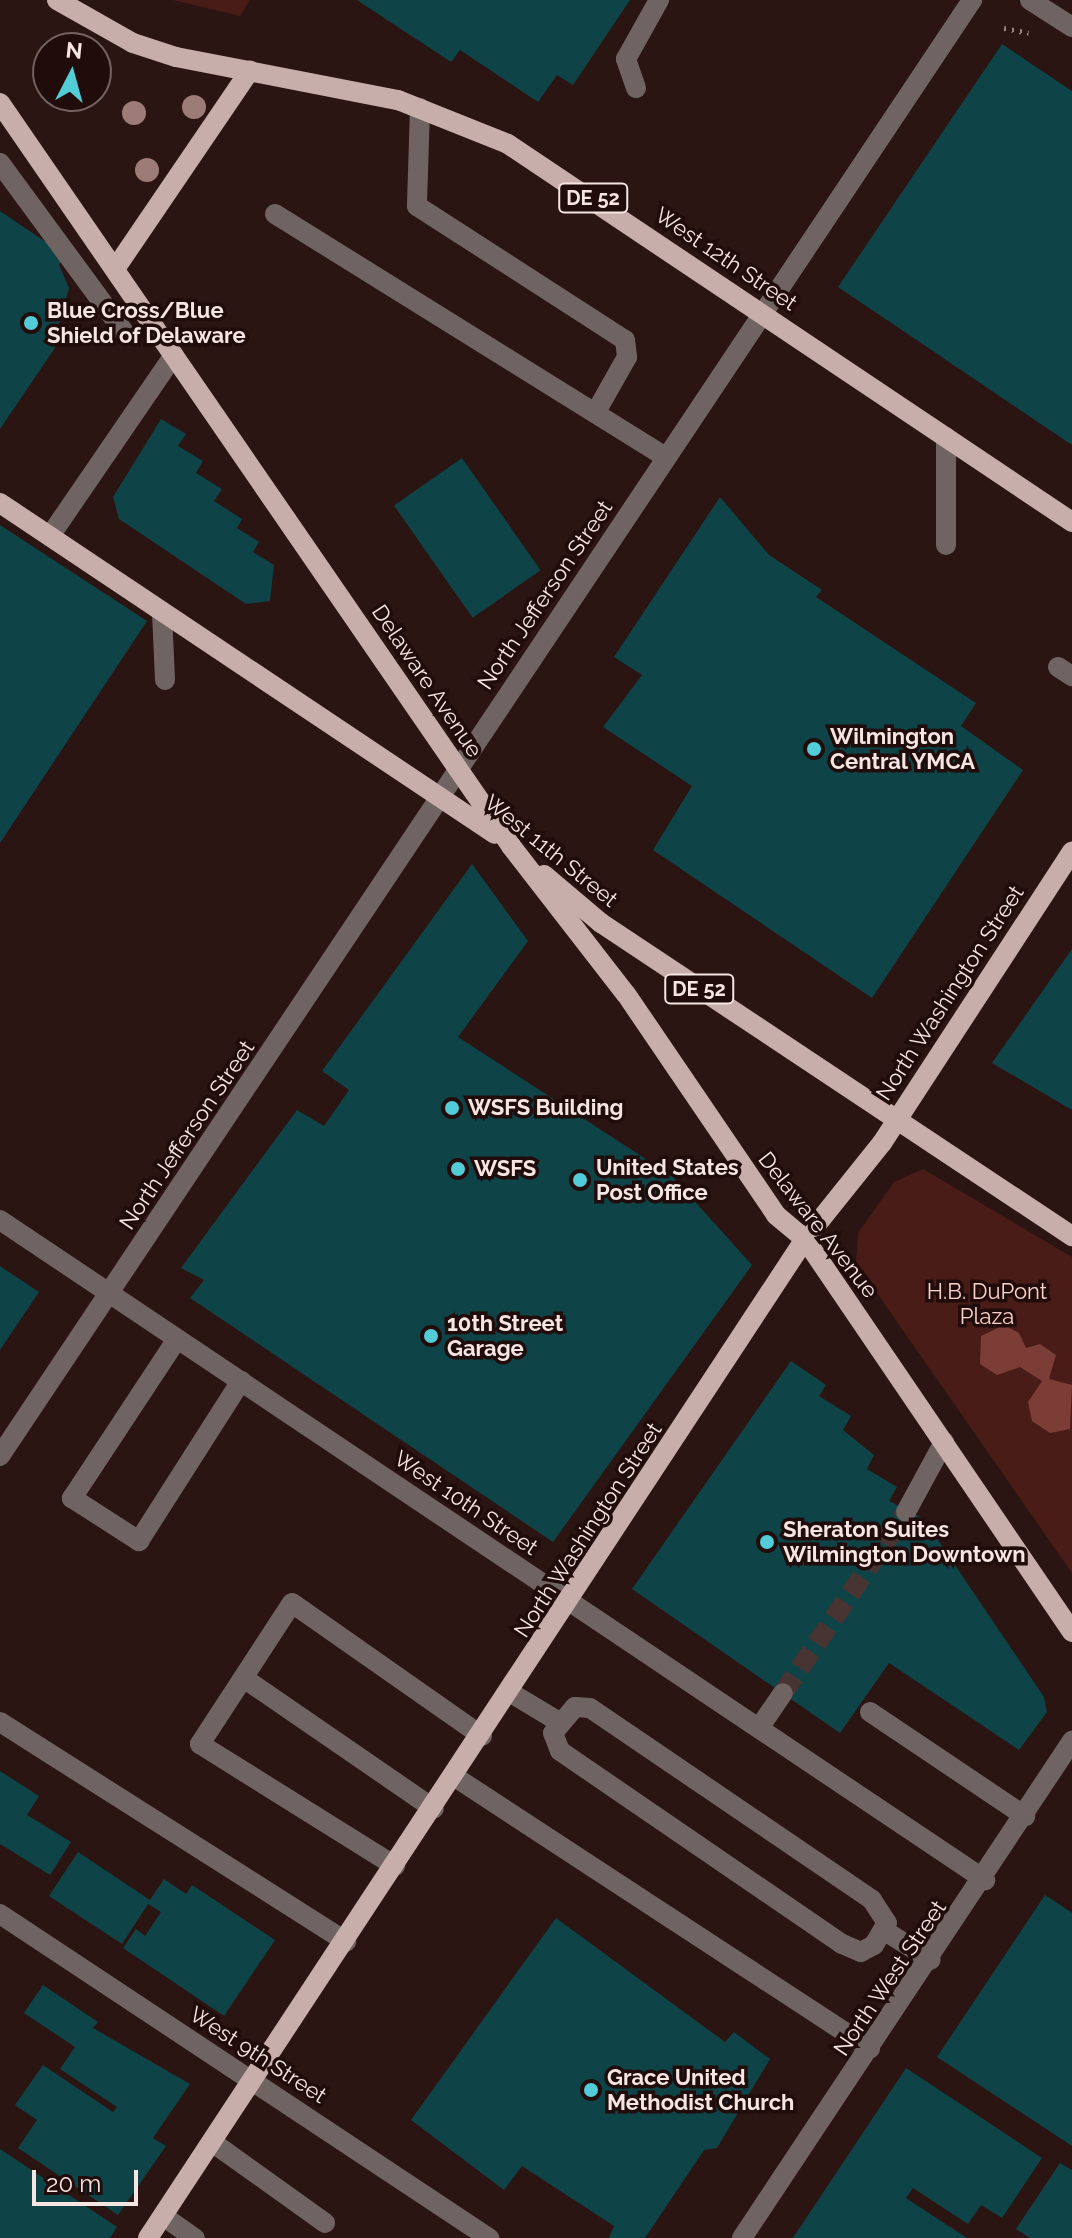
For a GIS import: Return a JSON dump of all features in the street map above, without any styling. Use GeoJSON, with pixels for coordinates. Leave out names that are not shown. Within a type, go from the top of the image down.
{"type":"FeatureCollection","features":[{"type":"Feature","properties":{"kind":"main road","name":"West 12th Street"},"geometry":{"type":"LineString","coordinates":[[57,0],[133,43],[420,108],[552,170],[1072,522]]}},
{"type":"Feature","properties":{"kind":"main road"},"geometry":{"type":"LineString","coordinates":[[115,269],[250,70]]}},
{"type":"Feature","properties":{"kind":"main road","name":"Delaware Avenue"},"geometry":{"type":"LineString","coordinates":[[0,103],[511,846],[626,994],[776,1215],[805,1239],[1072,1632]]}},
{"type":"Feature","properties":{"kind":"main road","name":"West 11th Street"},"geometry":{"type":"LineString","coordinates":[[0,503],[511,846],[601,923],[1072,1236]]}},
{"type":"Feature","properties":{"kind":"main road","name":"North Washington Street"},"geometry":{"type":"LineString","coordinates":[[148,2238],[571,1602],[805,1239],[896,1119],[1072,851]]}},
{"type":"Feature","properties":{"kind":"street"},"geometry":{"type":"LineString","coordinates":[[636,88],[626,59],[659,0]]}},
{"type":"Feature","properties":{"kind":"street","name":"North Jefferson Street"},"geometry":{"type":"LineString","coordinates":[[0,1456],[972,0]]}},
{"type":"Feature","properties":{"kind":"street"},"geometry":{"type":"LineString","coordinates":[[1030,0],[1072,27]]}},
{"type":"Feature","properties":{"kind":"street"},"geometry":{"type":"LineString","coordinates":[[420,108],[417,206],[625,340],[627,357],[597,410]]}},
{"type":"Feature","properties":{"kind":"street"},"geometry":{"type":"LineString","coordinates":[[0,163],[125,333]]}},
{"type":"Feature","properties":{"kind":"street"},"geometry":{"type":"LineString","coordinates":[[275,214],[597,410],[666,457]]}},
{"type":"Feature","properties":{"kind":"street"},"geometry":{"type":"LineString","coordinates":[[50,536],[174,355]]}},
{"type":"Feature","properties":{"kind":"street"},"geometry":{"type":"LineString","coordinates":[[946,437],[946,545]]}},
{"type":"Feature","properties":{"kind":"street"},"geometry":{"type":"LineString","coordinates":[[162,613],[165,680]]}},
{"type":"Feature","properties":{"kind":"street","name":"West 10th Street"},"geometry":{"type":"LineString","coordinates":[[0,1220],[985,1880]]}},
{"type":"Feature","properties":{"kind":"street"},"geometry":{"type":"LineString","coordinates":[[177,1339],[72,1498],[139,1541],[241,1381]]}},
{"type":"Feature","properties":{"kind":"street"},"geometry":{"type":"LineString","coordinates":[[906,1512],[944,1442]]}},
{"type":"Feature","properties":{"kind":"street"},"geometry":{"type":"LineString","coordinates":[[395,1866],[200,1744],[292,1603],[482,1736]]}},
{"type":"Feature","properties":{"kind":"street"},"geometry":{"type":"LineString","coordinates":[[245,1679],[434,1809]]}},
{"type":"Feature","properties":{"kind":"street"},"geometry":{"type":"LineString","coordinates":[[511,1693],[559,1722]]}},
{"type":"Feature","properties":{"kind":"street"},"geometry":{"type":"LineString","coordinates":[[759,1728],[783,1693]]}},
{"type":"Feature","properties":{"kind":"street"},"geometry":{"type":"LineString","coordinates":[[575,1707],[590,1708],[872,1900],[884,1914],[885,1931],[861,1952],[826,1934],[560,1751],[553,1733],[559,1722],[575,1707]]}},
{"type":"Feature","properties":{"kind":"street"},"geometry":{"type":"LineString","coordinates":[[870,1712],[1025,1816]]}},
{"type":"Feature","properties":{"kind":"street"},"geometry":{"type":"LineString","coordinates":[[0,1722],[346,1942]]}},
{"type":"Feature","properties":{"kind":"street","name":"North West Street"},"geometry":{"type":"LineString","coordinates":[[742,2238],[985,1880],[1072,1741]]}},
{"type":"Feature","properties":{"kind":"street"},"geometry":{"type":"LineString","coordinates":[[455,1777],[870,2049]]}},
{"type":"Feature","properties":{"kind":"street","name":"West 9th Street"},"geometry":{"type":"LineString","coordinates":[[4,1925],[253,2080],[489,2238]]}},
{"type":"Feature","properties":{"kind":"street"},"geometry":{"type":"LineString","coordinates":[[885,1931],[931,1960]]}},
{"type":"Feature","properties":{"kind":"street"},"geometry":{"type":"LineString","coordinates":[[212,2142],[325,2223]]}},
{"type":"Feature","properties":{"kind":"street"},"geometry":{"type":"LineString","coordinates":[[163,2216],[195,2238]]}},
{"type":"Feature","properties":{"kind":"green space"},"geometry":{"type":"Polygon","coordinates":[[[173,0],[250,0],[240,16],[173,0]]]}},
{"type":"Feature","properties":{"kind":"green space","name":"H.B. DuPont Plaza"},"geometry":{"type":"Polygon","coordinates":[[[923,1169],[1072,1257],[1072,1573],[856,1263],[858,1233],[894,1182],[923,1169]]]}},
{"type":"Feature","properties":{"kind":"shaded area"},"geometry":{"type":"Polygon","coordinates":[[[1004,1325],[1019,1333],[1026,1348],[1040,1344],[1056,1355],[1049,1379],[1072,1385],[1070,1429],[1050,1433],[1032,1421],[1028,1402],[1042,1381],[1020,1367],[997,1375],[980,1364],[981,1336],[1004,1325]]]}},
{"type":"Feature","properties":{"kind":"building"},"geometry":{"type":"Polygon","coordinates":[[[357,0],[630,0],[573,85],[557,75],[538,102],[460,50],[451,62],[357,0]]]}},
{"type":"Feature","properties":{"kind":"building"},"geometry":{"type":"Polygon","coordinates":[[[1002,44],[1072,91],[1072,445],[838,287],[1002,44]]]}},
{"type":"Feature","properties":{"kind":"building","name":"Blue Cross/Blue Shield of Delaware"},"geometry":{"type":"Polygon","coordinates":[[[0,211],[65,255],[59,265],[69,288],[58,328],[65,333],[0,429],[0,211]]]}},
{"type":"Feature","properties":{"kind":"building"},"geometry":{"type":"Polygon","coordinates":[[[161,419],[186,434],[178,446],[203,461],[196,473],[222,489],[214,501],[242,519],[237,528],[259,542],[253,552],[274,565],[270,601],[246,604],[119,519],[113,497],[161,419]]]}},
{"type":"Feature","properties":{"kind":"building"},"geometry":{"type":"Polygon","coordinates":[[[462,458],[541,570],[473,618],[394,506],[462,458]]]}},
{"type":"Feature","properties":{"kind":"building","name":"Wilmington Central YMCA"},"geometry":{"type":"Polygon","coordinates":[[[720,497],[769,555],[822,590],[816,597],[976,703],[961,726],[1023,770],[872,998],[653,850],[692,786],[603,727],[642,675],[614,657],[720,497]]]}},
{"type":"Feature","properties":{"kind":"building"},"geometry":{"type":"Polygon","coordinates":[[[0,525],[147,621],[0,843],[0,525]]]}},
{"type":"Feature","properties":{"kind":"building"},"geometry":{"type":"Polygon","coordinates":[[[472,864],[528,941],[458,1037],[672,1176],[752,1265],[553,1542],[190,1298],[204,1280],[181,1268],[297,1110],[324,1126],[349,1090],[322,1071],[472,864]]]}},
{"type":"Feature","properties":{"kind":"building"},"geometry":{"type":"Polygon","coordinates":[[[1072,949],[1072,1110],[992,1063],[1072,949]]]}},
{"type":"Feature","properties":{"kind":"building"},"geometry":{"type":"Polygon","coordinates":[[[0,1266],[39,1292],[0,1350],[0,1266]]]}},
{"type":"Feature","properties":{"kind":"building"},"geometry":{"type":"Polygon","coordinates":[[[791,1361],[826,1385],[819,1396],[851,1416],[843,1430],[874,1455],[867,1469],[897,1487],[889,1501],[924,1519],[1044,1697],[1047,1712],[1019,1750],[889,1663],[840,1733],[632,1589],[791,1361]]]}},
{"type":"Feature","properties":{"kind":"building"},"geometry":{"type":"Polygon","coordinates":[[[0,1771],[39,1796],[27,1815],[71,1842],[50,1875],[0,1844],[0,1771]]]}},
{"type":"Feature","properties":{"kind":"building"},"geometry":{"type":"Polygon","coordinates":[[[78,1852],[150,1900],[164,1879],[186,1894],[192,1885],[275,1940],[224,2016],[123,1948],[136,1929],[145,1936],[161,1912],[148,1904],[122,1944],[49,1896],[78,1852]]]}},
{"type":"Feature","properties":{"kind":"building"},"geometry":{"type":"Polygon","coordinates":[[[1045,1895],[1072,1913],[1072,2146],[937,2057],[1045,1895]]]}},
{"type":"Feature","properties":{"kind":"building","name":"Grace United Methodist Church"},"geometry":{"type":"Polygon","coordinates":[[[556,1918],[725,2042],[734,2032],[770,2059],[717,2148],[704,2150],[645,2238],[609,2238],[614,2226],[522,2166],[504,2190],[411,2120],[556,1918]]]}},
{"type":"Feature","properties":{"kind":"building"},"geometry":{"type":"Polygon","coordinates":[[[43,1985],[98,2022],[93,2028],[190,2084],[153,2138],[166,2146],[118,2215],[18,2148],[37,2120],[15,2105],[43,2065],[113,2112],[117,2107],[60,2069],[75,2047],[24,2013],[43,1985]]]}},
{"type":"Feature","properties":{"kind":"building"},"geometry":{"type":"Polygon","coordinates":[[[906,2068],[1042,2158],[1002,2218],[981,2205],[968,2224],[913,2188],[906,2198],[967,2238],[793,2238],[906,2068]]]}},
{"type":"Feature","properties":{"kind":"building"},"geometry":{"type":"Polygon","coordinates":[[[0,2149],[117,2227],[110,2238],[0,2238],[0,2149]]]}},
{"type":"Feature","properties":{"kind":"building"},"geometry":{"type":"Polygon","coordinates":[[[1060,2163],[1072,2170],[1072,2238],[1030,2238],[1016,2229],[1060,2163]]]}},
{"type":"Feature","properties":{"kind":"tunnel"},"geometry":{"type":"LineString","coordinates":[[783,1693],[906,1512]]}},
{"type":"Feature","properties":{"kind":"place","name":"Blue Cross/Blue Shield of Delaware"},"geometry":{"type":"Point","coordinates":[31,323]}},
{"type":"Feature","properties":{"kind":"place","name":"Wilmington Central YMCA"},"geometry":{"type":"Point","coordinates":[814,749]}},
{"type":"Feature","properties":{"kind":"place","name":"WSFS Building"},"geometry":{"type":"Point","coordinates":[452,1108]}},
{"type":"Feature","properties":{"kind":"place","name":"WSFS"},"geometry":{"type":"Point","coordinates":[458,1169]}},
{"type":"Feature","properties":{"kind":"place","name":"United States Post Office"},"geometry":{"type":"Point","coordinates":[580,1180]}},
{"type":"Feature","properties":{"kind":"place","name":"10th Street Garage"},"geometry":{"type":"Point","coordinates":[431,1336]}},
{"type":"Feature","properties":{"kind":"place","name":"Sheraton Suites Wilmington Downtown"},"geometry":{"type":"Point","coordinates":[767,1542]}},
{"type":"Feature","properties":{"kind":"place","name":"Grace United Methodist Church"},"geometry":{"type":"Point","coordinates":[591,2090]}}]}
